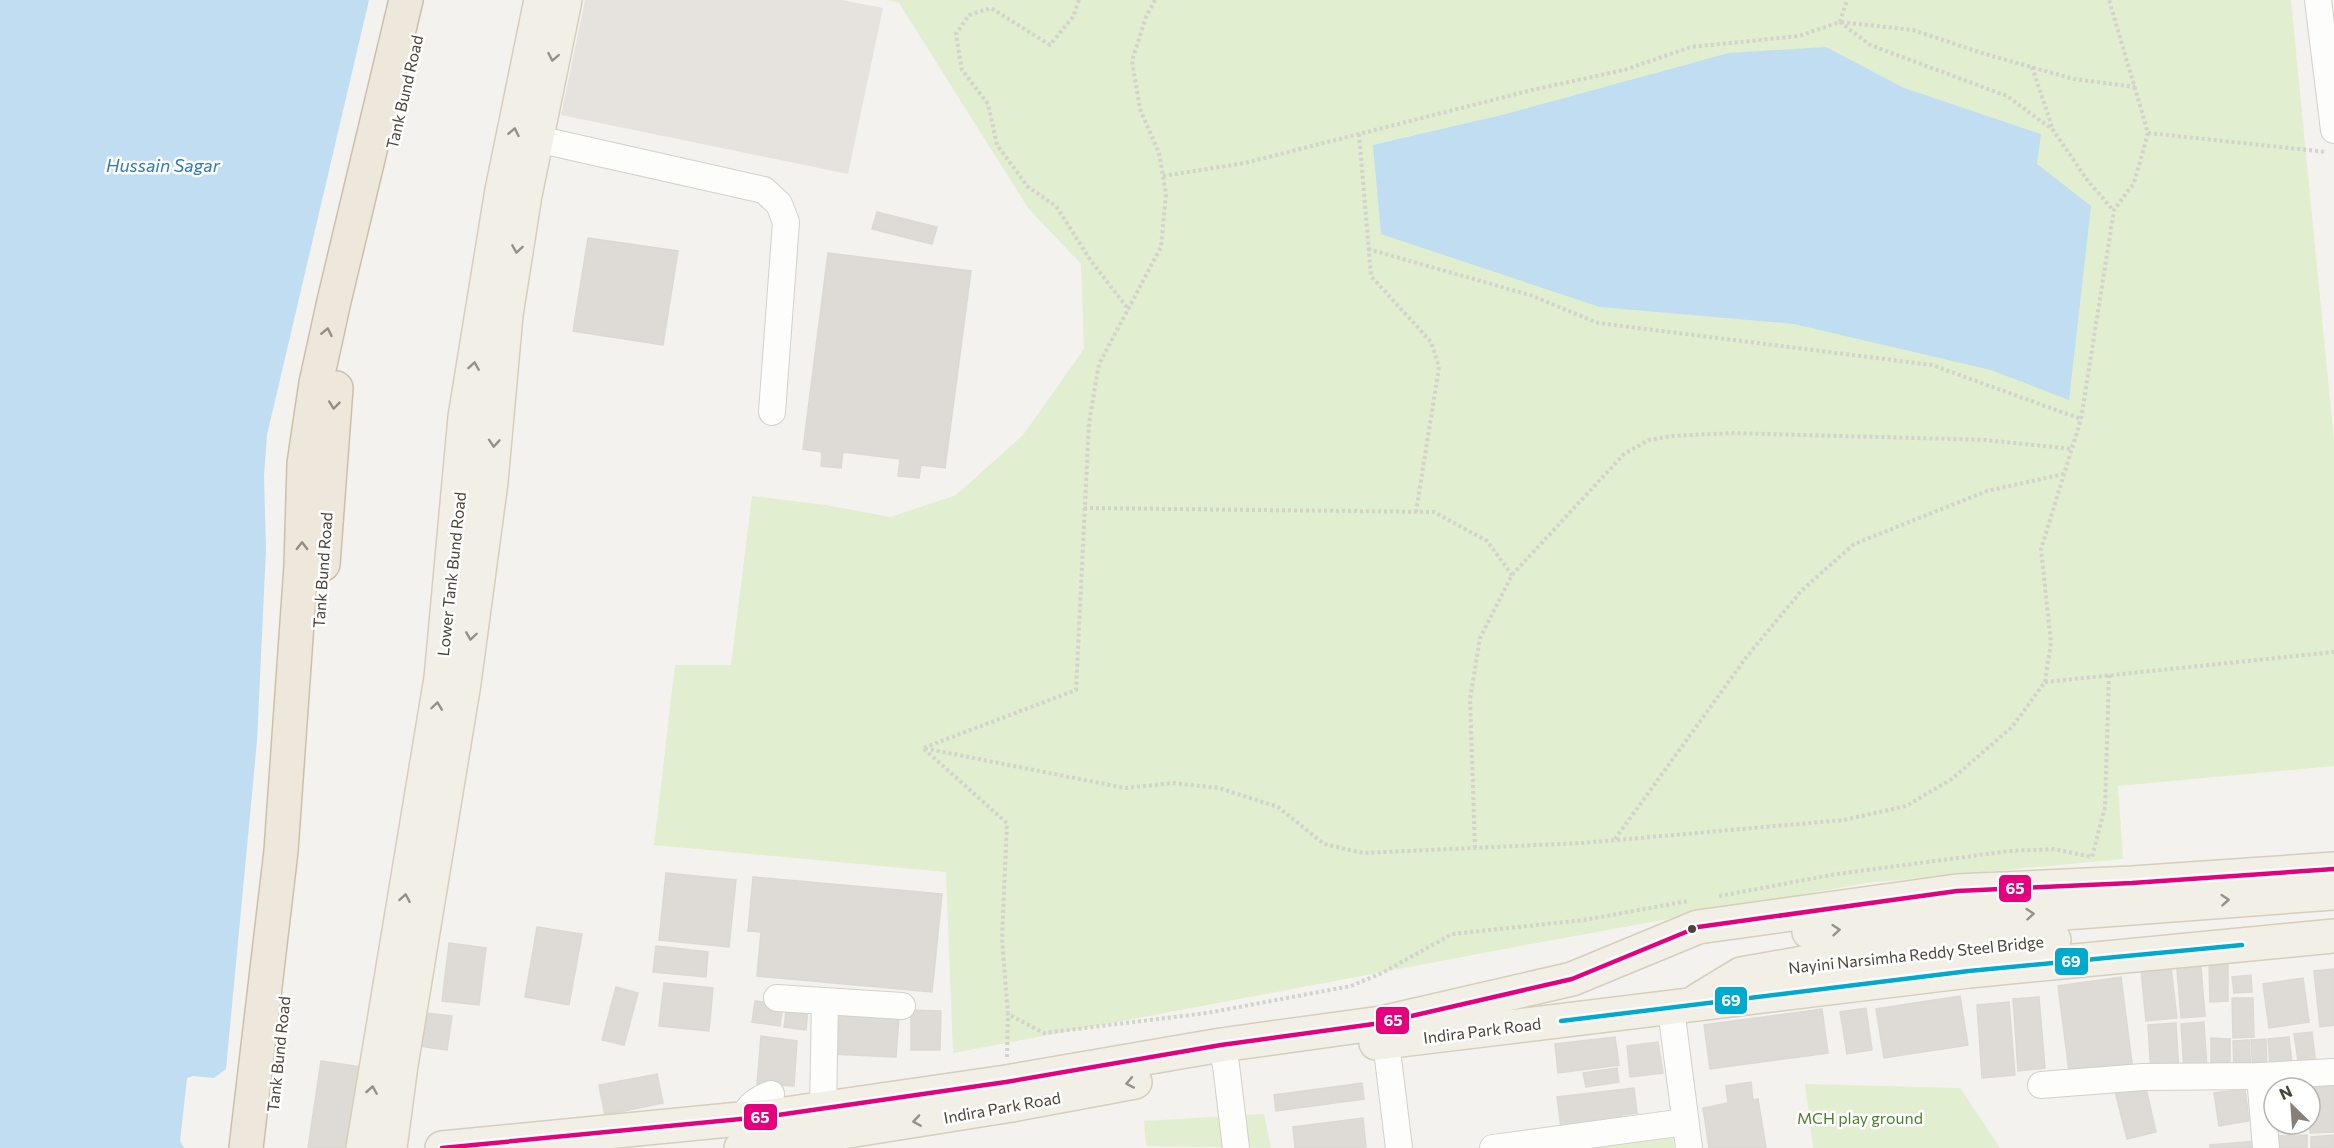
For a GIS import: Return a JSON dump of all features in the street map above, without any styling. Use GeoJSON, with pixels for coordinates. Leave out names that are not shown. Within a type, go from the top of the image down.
{"type":"FeatureCollection","features":[{"type":"Feature","properties":{"kind":"highway"},"geometry":{"type":"LineString","coordinates":[[246,1148],[282,839],[302,566],[304,464],[316,383],[334,301],[406,0]]}},
{"type":"Feature","properties":{"kind":"highway","name":"Tank Bund Road"},"geometry":{"type":"LineString","coordinates":[[268,1148],[301,852],[336,387],[425,0]]}},
{"type":"Feature","properties":{"kind":"main road","name":"Lower Tank Bund Road"},"geometry":{"type":"LineString","coordinates":[[363,1148],[441,678],[465,417],[502,189],[541,0]]}},
{"type":"Feature","properties":{"kind":"main road","name":"Lower Tank Bund Road"},"geometry":{"type":"LineString","coordinates":[[390,1148],[401,1065],[464,683],[491,482],[506,315],[525,195],[565,0]]}},
{"type":"Feature","properties":{"kind":"main road","name":"Indira Park Road"},"geometry":{"type":"LineString","coordinates":[[1383,1032],[1572,980],[1702,908],[1957,891],[2329,874]]}},
{"type":"Feature","properties":{"kind":"main road","name":"Nayini Narsimha Reddy Steel Bridge"},"geometry":{"type":"LineString","coordinates":[[1702,908],[1746,938],[2065,912],[2329,874]]}},
{"type":"Feature","properties":{"kind":"main road","name":"Nayini Narsimha Reddy Steel Bridge"},"geometry":{"type":"LineString","coordinates":[[1679,1008],[1741,974],[1786,966],[2032,942],[2334,917]]}},
{"type":"Feature","properties":{"kind":"main road","name":"Indira Park Road"},"geometry":{"type":"LineString","coordinates":[[748,1140],[798,1102],[1006,1082],[1224,1055],[1383,1032],[1679,1008],[1969,971],[2334,936]]}},
{"type":"Feature","properties":{"kind":"main road","name":"Indira Park Road"},"geometry":{"type":"LineString","coordinates":[[442,1148],[748,1140],[1012,1106],[1224,1055]]}},
{"type":"Feature","properties":{"kind":"street"},"geometry":{"type":"LineString","coordinates":[[2318,0],[2334,130]]}},
{"type":"Feature","properties":{"kind":"street"},"geometry":{"type":"LineString","coordinates":[[537,139],[764,190],[779,204],[786,222],[772,412]]}},
{"type":"Feature","properties":{"kind":"street"},"geometry":{"type":"LineString","coordinates":[[777,998],[902,1006]]}},
{"type":"Feature","properties":{"kind":"street"},"geometry":{"type":"LineString","coordinates":[[748,1140],[750,1105],[759,1098],[798,1102],[825,1001]]}},
{"type":"Feature","properties":{"kind":"street"},"geometry":{"type":"LineString","coordinates":[[1679,1008],[1685,1122],[1689,1148]]}},
{"type":"Feature","properties":{"kind":"street"},"geometry":{"type":"LineString","coordinates":[[1383,1032],[1399,1148]]}},
{"type":"Feature","properties":{"kind":"street"},"geometry":{"type":"LineString","coordinates":[[1224,1055],[1236,1148]]}},
{"type":"Feature","properties":{"kind":"street"},"geometry":{"type":"LineString","coordinates":[[2042,1085],[2143,1077],[2260,1076],[2334,1072]]}},
{"type":"Feature","properties":{"kind":"street"},"geometry":{"type":"LineString","coordinates":[[2260,1076],[2266,1148]]}},
{"type":"Feature","properties":{"kind":"street"},"geometry":{"type":"LineString","coordinates":[[1506,1147],[1685,1122]]}},
{"type":"Feature","properties":{"kind":"path"},"geometry":{"type":"LineString","coordinates":[[1079,0],[1073,17],[1050,45],[991,8],[969,15],[956,34],[962,70],[988,104],[997,145],[1028,187],[1056,206],[1091,261],[1129,310]]}},
{"type":"Feature","properties":{"kind":"path"},"geometry":{"type":"LineString","coordinates":[[923,748],[1076,690],[1089,423],[1099,364],[1161,248],[1166,194],[1159,153],[1140,109],[1132,61],[1146,17],[1155,0]]}},
{"type":"Feature","properties":{"kind":"path"},"geometry":{"type":"LineString","coordinates":[[1840,22],[1847,0]]}},
{"type":"Feature","properties":{"kind":"path"},"geometry":{"type":"LineString","coordinates":[[923,748],[1125,788],[1173,783],[1219,788],[1278,807],[1324,844],[1363,853],[1615,840],[1844,820],[1906,806],[1952,778],[2012,727],[2045,682],[2051,643],[2041,549],[2081,419],[2114,210],[2134,183],[2148,133],[2109,0]]}},
{"type":"Feature","properties":{"kind":"path"},"geometry":{"type":"LineString","coordinates":[[1163,176],[1245,163],[1532,90],[1624,70],[1691,47],[1799,36],[1840,22],[1913,30],[2074,79],[2135,87]]}},
{"type":"Feature","properties":{"kind":"path"},"geometry":{"type":"LineString","coordinates":[[1840,22],[1870,45],[2007,96],[2053,130]]}},
{"type":"Feature","properties":{"kind":"path"},"geometry":{"type":"LineString","coordinates":[[2032,68],[2053,130],[2088,181],[2114,210]]}},
{"type":"Feature","properties":{"kind":"path"},"geometry":{"type":"LineString","coordinates":[[2148,133],[2334,153]]}},
{"type":"Feature","properties":{"kind":"path"},"geometry":{"type":"LineString","coordinates":[[1359,134],[1371,276],[1431,342],[1439,367],[1416,512]]}},
{"type":"Feature","properties":{"kind":"path"},"geometry":{"type":"LineString","coordinates":[[1368,249],[1530,295],[1598,323],[1932,365],[2081,419]]}},
{"type":"Feature","properties":{"kind":"path"},"geometry":{"type":"LineString","coordinates":[[1475,848],[1470,699],[1480,638],[1512,575],[1624,454],[1649,440],[1672,436],[1732,433],[1986,440],[2072,449]]}},
{"type":"Feature","properties":{"kind":"path"},"geometry":{"type":"LineString","coordinates":[[1615,840],[1749,655],[1802,590],[1854,544],[1987,491],[2064,474]]}},
{"type":"Feature","properties":{"kind":"path"},"geometry":{"type":"LineString","coordinates":[[1084,508],[1434,512],[1486,541],[1512,575]]}},
{"type":"Feature","properties":{"kind":"path"},"geometry":{"type":"LineString","coordinates":[[2045,682],[2334,652]]}},
{"type":"Feature","properties":{"kind":"path"},"geometry":{"type":"LineString","coordinates":[[1008,1014],[1044,1033],[1207,1013],[1351,986],[1382,973],[1452,934],[1702,908],[1837,874],[2010,851],[2054,849],[2092,857],[2105,807],[2109,675]]}},
{"type":"Feature","properties":{"kind":"path"},"geometry":{"type":"LineString","coordinates":[[923,748],[1007,824],[1002,939],[1008,1014],[1006,1082]]}},
{"type":"Feature","properties":{"kind":"green space"},"geometry":{"type":"Polygon","coordinates":[[[887,0],[2291,0],[2334,441],[2334,766],[2118,786],[2123,859],[1866,883],[953,1053],[946,872],[654,845],[675,665],[731,665],[752,496],[826,505],[890,517],[956,495],[1023,435],[1084,349],[1081,264],[1028,208],[899,3],[887,0]]]}},
{"type":"Feature","properties":{"kind":"green space","name":"MCH play ground"},"geometry":{"type":"Polygon","coordinates":[[[1805,1084],[1960,1088],[2000,1148],[1813,1148],[1805,1084]]]}},
{"type":"Feature","properties":{"kind":"green space"},"geometry":{"type":"Polygon","coordinates":[[[1264,1114],[1271,1148],[1146,1146],[1144,1121],[1264,1114]]]}},
{"type":"Feature","properties":{"kind":"green space"},"geometry":{"type":"Polygon","coordinates":[[[1673,1136],[1674,1148],[1579,1148],[1673,1136]]]}},
{"type":"Feature","properties":{"kind":"shaded area"},"geometry":{"type":"Polygon","coordinates":[[[585,0],[842,0],[883,8],[848,174],[561,115],[585,0]]]}},
{"type":"Feature","properties":{"kind":"water","name":"Hussain Sagar"},"geometry":{"type":"Polygon","coordinates":[[[0,0],[369,0],[267,435],[264,476],[266,549],[257,741],[226,1069],[214,1078],[193,1076],[187,1078],[180,1141],[184,1148],[0,1148],[0,0]]]}},
{"type":"Feature","properties":{"kind":"water"},"geometry":{"type":"Polygon","coordinates":[[[1826,47],[1904,88],[2041,134],[2037,164],[2091,206],[2069,400],[1991,370],[1794,324],[1600,307],[1381,234],[1373,145],[1502,115],[1729,53],[1826,47]]]}},
{"type":"Feature","properties":{"kind":"building"},"geometry":{"type":"Polygon","coordinates":[[[877,212],[937,227],[932,244],[872,229],[877,212]]]}},
{"type":"Feature","properties":{"kind":"building"},"geometry":{"type":"Polygon","coordinates":[[[588,238],[678,251],[663,345],[573,331],[588,238]]]}},
{"type":"Feature","properties":{"kind":"building"},"geometry":{"type":"Polygon","coordinates":[[[828,253],[971,271],[945,468],[921,465],[919,478],[898,476],[900,459],[843,452],[841,468],[821,466],[822,452],[803,449],[828,253]]]}},
{"type":"Feature","properties":{"kind":"building"},"geometry":{"type":"Polygon","coordinates":[[[666,873],[736,880],[729,947],[659,940],[666,873]]]}},
{"type":"Feature","properties":{"kind":"building"},"geometry":{"type":"Polygon","coordinates":[[[753,877],[942,894],[932,992],[757,976],[761,932],[748,931],[753,877]]]}},
{"type":"Feature","properties":{"kind":"building"},"geometry":{"type":"Polygon","coordinates":[[[537,927],[582,934],[569,1005],[525,997],[537,927]]]}},
{"type":"Feature","properties":{"kind":"building"},"geometry":{"type":"Polygon","coordinates":[[[449,943],[486,948],[479,1005],[442,1001],[449,943]]]}},
{"type":"Feature","properties":{"kind":"building"},"geometry":{"type":"Polygon","coordinates":[[[656,946],[708,952],[706,977],[653,972],[656,946]]]}},
{"type":"Feature","properties":{"kind":"building"},"geometry":{"type":"Polygon","coordinates":[[[2228,963],[2228,1001],[2210,1002],[2209,964],[2228,963]]]}},
{"type":"Feature","properties":{"kind":"building"},"geometry":{"type":"Polygon","coordinates":[[[2171,967],[2177,1018],[2146,1021],[2141,970],[2171,967]]]}},
{"type":"Feature","properties":{"kind":"building"},"geometry":{"type":"Polygon","coordinates":[[[2201,967],[2205,1016],[2181,1018],[2177,969],[2201,967]]]}},
{"type":"Feature","properties":{"kind":"building"},"geometry":{"type":"Polygon","coordinates":[[[2334,969],[2334,1025],[2320,1027],[2314,971],[2334,969]]]}},
{"type":"Feature","properties":{"kind":"building"},"geometry":{"type":"Polygon","coordinates":[[[2251,975],[2252,992],[2234,993],[2232,977],[2251,975]]]}},
{"type":"Feature","properties":{"kind":"building"},"geometry":{"type":"Polygon","coordinates":[[[2121,977],[2133,1071],[2070,1079],[2058,986],[2121,977]]]}},
{"type":"Feature","properties":{"kind":"building"},"geometry":{"type":"Polygon","coordinates":[[[2303,978],[2309,1022],[2269,1028],[2263,984],[2303,978]]]}},
{"type":"Feature","properties":{"kind":"building"},"geometry":{"type":"Polygon","coordinates":[[[664,983],[713,988],[709,1031],[659,1026],[664,983]]]}},
{"type":"Feature","properties":{"kind":"building"},"geometry":{"type":"Polygon","coordinates":[[[616,987],[638,993],[624,1045],[602,1040],[616,987]]]}},
{"type":"Feature","properties":{"kind":"building"},"geometry":{"type":"Polygon","coordinates":[[[1960,996],[1968,1045],[1884,1058],[1876,1009],[1960,996]]]}},
{"type":"Feature","properties":{"kind":"building"},"geometry":{"type":"Polygon","coordinates":[[[2039,997],[2045,1068],[2018,1071],[2013,999],[2039,997]]]}},
{"type":"Feature","properties":{"kind":"building"},"geometry":{"type":"Polygon","coordinates":[[[2232,998],[2253,998],[2254,1037],[2233,1038],[2232,998]]]}},
{"type":"Feature","properties":{"kind":"building"},"geometry":{"type":"Polygon","coordinates":[[[755,1001],[783,1004],[780,1026],[752,1022],[755,1001]]]}},
{"type":"Feature","properties":{"kind":"building"},"geometry":{"type":"Polygon","coordinates":[[[2009,1002],[2015,1075],[1982,1078],[1977,1005],[2009,1002]]]}},
{"type":"Feature","properties":{"kind":"building"},"geometry":{"type":"Polygon","coordinates":[[[787,1003],[808,1006],[806,1030],[784,1027],[787,1003]]]}},
{"type":"Feature","properties":{"kind":"building"},"geometry":{"type":"Polygon","coordinates":[[[1866,1008],[1872,1050],[1847,1054],[1840,1012],[1866,1008]]]}},
{"type":"Feature","properties":{"kind":"building"},"geometry":{"type":"Polygon","coordinates":[[[1822,1009],[1828,1053],[1710,1069],[1704,1025],[1822,1009]]]}},
{"type":"Feature","properties":{"kind":"building"},"geometry":{"type":"Polygon","coordinates":[[[911,1010],[941,1011],[940,1050],[911,1050],[911,1010]]]}},
{"type":"Feature","properties":{"kind":"building"},"geometry":{"type":"Polygon","coordinates":[[[416,1012],[452,1016],[447,1050],[412,1045],[416,1012]]]}},
{"type":"Feature","properties":{"kind":"building"},"geometry":{"type":"Polygon","coordinates":[[[829,1013],[899,1017],[896,1057],[830,1054],[829,1013]]]}},
{"type":"Feature","properties":{"kind":"building"},"geometry":{"type":"Polygon","coordinates":[[[2204,1022],[2207,1070],[2184,1072],[2181,1024],[2204,1022]]]}},
{"type":"Feature","properties":{"kind":"building"},"geometry":{"type":"Polygon","coordinates":[[[2176,1023],[2179,1074],[2151,1076],[2148,1025],[2176,1023]]]}},
{"type":"Feature","properties":{"kind":"building"},"geometry":{"type":"Polygon","coordinates":[[[2312,1032],[2316,1065],[2299,1067],[2294,1034],[2312,1032]]]}},
{"type":"Feature","properties":{"kind":"building"},"geometry":{"type":"Polygon","coordinates":[[[761,1036],[797,1041],[794,1086],[757,1084],[761,1036]]]}},
{"type":"Feature","properties":{"kind":"building"},"geometry":{"type":"Polygon","coordinates":[[[1615,1037],[1619,1065],[1558,1073],[1555,1044],[1615,1037]]]}},
{"type":"Feature","properties":{"kind":"building"},"geometry":{"type":"Polygon","coordinates":[[[2289,1037],[2292,1063],[2270,1065],[2268,1039],[2289,1037]]]}},
{"type":"Feature","properties":{"kind":"building"},"geometry":{"type":"Polygon","coordinates":[[[2211,1038],[2230,1039],[2230,1074],[2211,1074],[2211,1038]]]}},
{"type":"Feature","properties":{"kind":"building"},"geometry":{"type":"Polygon","coordinates":[[[2266,1039],[2267,1072],[2253,1073],[2251,1040],[2266,1039]]]}},
{"type":"Feature","properties":{"kind":"building"},"geometry":{"type":"Polygon","coordinates":[[[2249,1040],[2251,1071],[2234,1072],[2233,1041],[2249,1040]]]}},
{"type":"Feature","properties":{"kind":"building"},"geometry":{"type":"Polygon","coordinates":[[[1658,1042],[1663,1073],[1630,1077],[1627,1046],[1658,1042]]]}},
{"type":"Feature","properties":{"kind":"building"},"geometry":{"type":"Polygon","coordinates":[[[321,1061],[361,1067],[349,1148],[308,1148],[321,1061]]]}},
{"type":"Feature","properties":{"kind":"building"},"geometry":{"type":"Polygon","coordinates":[[[1617,1068],[1619,1082],[1586,1087],[1583,1073],[1617,1068]]]}},
{"type":"Feature","properties":{"kind":"building"},"geometry":{"type":"Polygon","coordinates":[[[657,1074],[663,1103],[605,1115],[599,1085],[657,1074]]]}},
{"type":"Feature","properties":{"kind":"building"},"geometry":{"type":"Polygon","coordinates":[[[2144,1080],[2156,1132],[2127,1139],[2114,1087],[2144,1080]]]}},
{"type":"Feature","properties":{"kind":"building"},"geometry":{"type":"Polygon","coordinates":[[[1751,1082],[1753,1100],[1758,1099],[1766,1148],[1709,1148],[1703,1108],[1728,1103],[1726,1086],[1751,1082]]]}},
{"type":"Feature","properties":{"kind":"building"},"geometry":{"type":"Polygon","coordinates":[[[1362,1083],[1364,1099],[1276,1111],[1274,1095],[1362,1083]]]}},
{"type":"Feature","properties":{"kind":"building"},"geometry":{"type":"Polygon","coordinates":[[[2322,1084],[2334,1084],[2334,1132],[2322,1132],[2322,1084]]]}},
{"type":"Feature","properties":{"kind":"building"},"geometry":{"type":"Polygon","coordinates":[[[1634,1088],[1637,1113],[1622,1115],[1623,1127],[1562,1135],[1557,1097],[1634,1088]]]}},
{"type":"Feature","properties":{"kind":"building"},"geometry":{"type":"Polygon","coordinates":[[[2245,1089],[2249,1121],[2219,1126],[2214,1093],[2245,1089]]]}},
{"type":"Feature","properties":{"kind":"building"},"geometry":{"type":"Polygon","coordinates":[[[1363,1118],[1366,1148],[1295,1148],[1293,1127],[1363,1118]]]}},
{"type":"Feature","properties":{"kind":"building"},"geometry":{"type":"Polygon","coordinates":[[[2334,1135],[2334,1148],[2311,1148],[2311,1137],[2334,1135]]]}},
{"type":"Feature","properties":{"kind":"building"},"geometry":{"type":"Polygon","coordinates":[[[2279,1136],[2307,1136],[2307,1148],[2279,1148],[2279,1136]]]}},
{"type":"Feature","properties":{"kind":"building"},"geometry":{"type":"Polygon","coordinates":[[[2258,1141],[2259,1148],[2210,1148],[2210,1145],[2258,1141]]]}},
{"type":"Feature","properties":{"kind":"transit line","name":"65"},"geometry":{"type":"LineString","coordinates":[[442,1148],[771,1116],[1006,1082],[1221,1045],[1381,1023],[1572,979],[1698,927],[1957,891],[2132,883],[2334,869]]}},
{"type":"Feature","properties":{"kind":"transit line","name":"69"},"geometry":{"type":"LineString","coordinates":[[1561,1021],[1969,971],[2242,945]]}}]}
